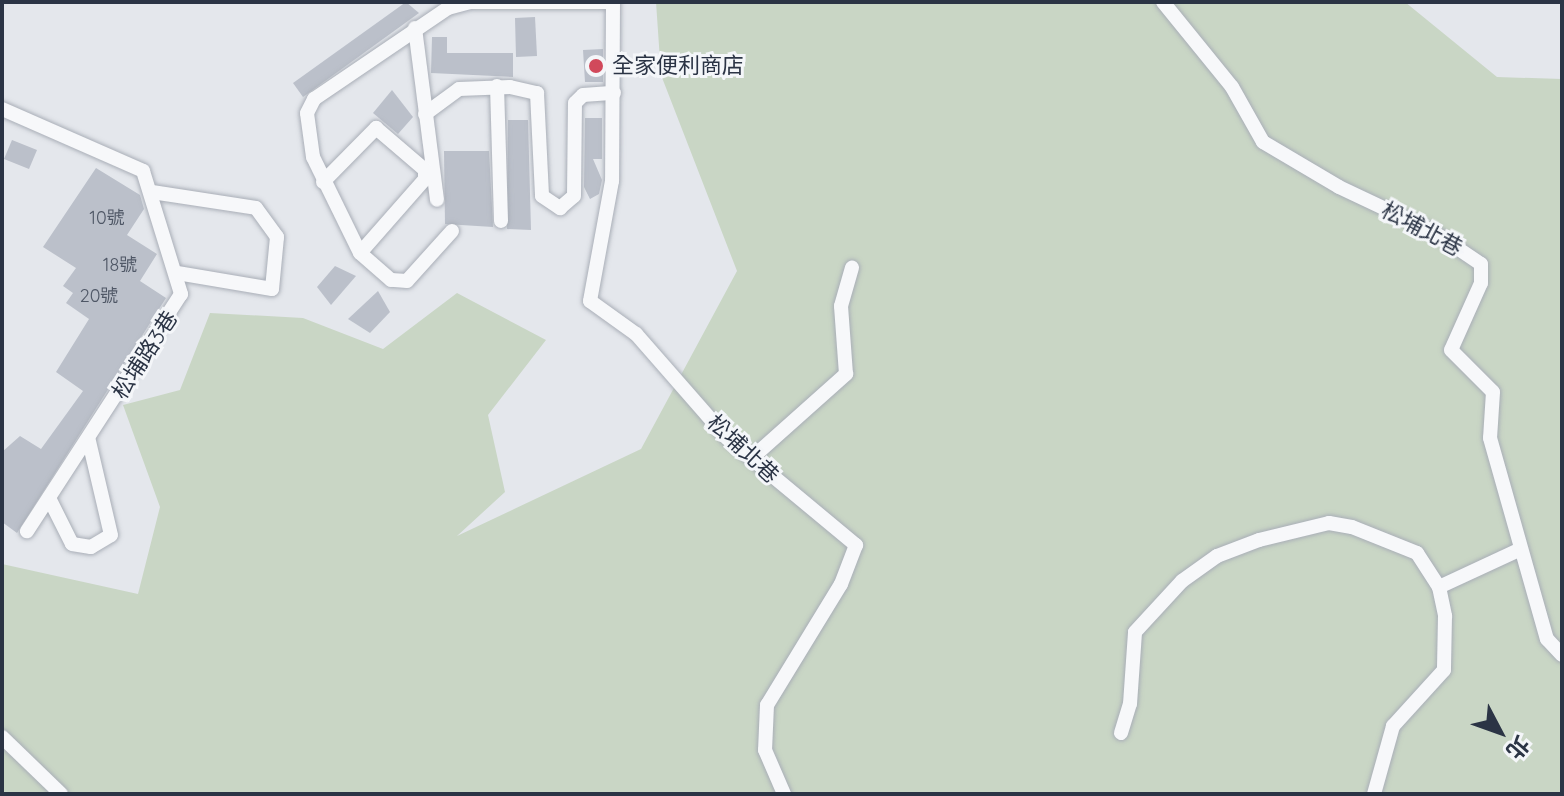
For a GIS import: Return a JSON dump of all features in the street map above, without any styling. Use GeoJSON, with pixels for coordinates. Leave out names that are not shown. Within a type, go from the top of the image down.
{"type":"FeatureCollection","features":[{"type":"Feature","properties":{"kind":"street","name":"松埔北巷"},"geometry":{"type":"LineString","coordinates":[[452,231],[407,281],[391,280],[360,253],[323,182],[313,157],[309,107],[415,28],[471,2],[613,2],[612,181],[590,301],[636,334],[727,438],[856,545],[841,584],[767,705],[765,750],[784,794]]}},
{"type":"Feature","properties":{"kind":"street","name":"松埔北巷"},"geometry":{"type":"LineString","coordinates":[[1163,2],[1232,87],[1263,142],[1339,187],[1432,231],[1481,264],[1481,283],[1451,350],[1493,392],[1490,438],[1547,639],[1562,655]]}},
{"type":"Feature","properties":{"kind":"street"},"geometry":{"type":"LineString","coordinates":[[415,28],[437,200]]}},
{"type":"Feature","properties":{"kind":"street"},"geometry":{"type":"LineString","coordinates":[[425,114],[452,92],[497,86],[537,93],[542,196],[560,208],[574,196],[575,103],[583,95],[614,93]]}},
{"type":"Feature","properties":{"kind":"street"},"geometry":{"type":"LineString","coordinates":[[497,86],[501,221]]}},
{"type":"Feature","properties":{"kind":"street","name":"松埔路3巷"},"geometry":{"type":"LineString","coordinates":[[2,109],[82,148],[138,166],[152,192],[177,273],[180,303],[27,531]]}},
{"type":"Feature","properties":{"kind":"street"},"geometry":{"type":"LineString","coordinates":[[323,182],[376,128],[425,170],[425,179],[360,253]]}},
{"type":"Feature","properties":{"kind":"street"},"geometry":{"type":"LineString","coordinates":[[152,192],[262,211],[279,246],[272,289],[177,273]]}},
{"type":"Feature","properties":{"kind":"street"},"geometry":{"type":"LineString","coordinates":[[753,457],[846,374],[841,314],[852,268]]}},
{"type":"Feature","properties":{"kind":"street"},"geometry":{"type":"LineString","coordinates":[[49,498],[72,544],[91,547],[111,535],[89,441]]}},
{"type":"Feature","properties":{"kind":"street"},"geometry":{"type":"LineString","coordinates":[[1121,733],[1130,704],[1135,632],[1182,581],[1217,556],[1259,540],[1341,525],[1409,548],[1439,587],[1444,670],[1393,726],[1374,794]]}},
{"type":"Feature","properties":{"kind":"street"},"geometry":{"type":"LineString","coordinates":[[1439,587],[1521,549]]}},
{"type":"Feature","properties":{"kind":"street"},"geometry":{"type":"LineString","coordinates":[[2,737],[61,794]]}},
{"type":"Feature","properties":{"kind":"green space"},"geometry":{"type":"Polygon","coordinates":[[[656,2],[1405,2],[1497,77],[1562,79],[1562,794],[2,794],[2,564],[138,594],[160,507],[123,405],[180,390],[210,313],[303,318],[383,349],[457,293],[546,340],[488,415],[505,492],[457,536],[641,449],[737,271],[661,75],[656,2]]]}},
{"type":"Feature","properties":{"kind":"building"},"geometry":{"type":"Polygon","coordinates":[[[406,2],[419,13],[303,97],[293,83],[406,2]]]}},
{"type":"Feature","properties":{"kind":"building"},"geometry":{"type":"Polygon","coordinates":[[[535,17],[537,56],[516,57],[515,18],[535,17]]]}},
{"type":"Feature","properties":{"kind":"building"},"geometry":{"type":"Polygon","coordinates":[[[432,37],[447,37],[447,53],[513,53],[513,77],[431,73],[432,37]]]}},
{"type":"Feature","properties":{"kind":"building","name":"全家便利商店"},"geometry":{"type":"Polygon","coordinates":[[[603,49],[603,82],[585,82],[583,50],[603,49]]]}},
{"type":"Feature","properties":{"kind":"building"},"geometry":{"type":"Polygon","coordinates":[[[392,90],[413,117],[398,134],[373,113],[392,90]]]}},
{"type":"Feature","properties":{"kind":"building"},"geometry":{"type":"Polygon","coordinates":[[[585,118],[602,118],[602,159],[593,159],[602,180],[599,194],[590,199],[584,187],[585,118]]]}},
{"type":"Feature","properties":{"kind":"building"},"geometry":{"type":"Polygon","coordinates":[[[508,120],[528,120],[531,230],[507,229],[508,120]]]}},
{"type":"Feature","properties":{"kind":"building"},"geometry":{"type":"Polygon","coordinates":[[[12,140],[37,150],[29,169],[4,159],[12,140]]]}},
{"type":"Feature","properties":{"kind":"building"},"geometry":{"type":"Polygon","coordinates":[[[444,151],[489,151],[493,227],[445,224],[444,151]]]}},
{"type":"Feature","properties":{"kind":"building"},"geometry":{"type":"Polygon","coordinates":[[[96,168],[140,195],[144,209],[127,235],[157,254],[140,281],[166,298],[17,533],[2,522],[2,452],[20,436],[41,449],[83,391],[56,372],[89,319],[66,303],[73,293],[63,286],[76,268],[43,247],[96,168]]]}},
{"type":"Feature","properties":{"kind":"building"},"geometry":{"type":"Polygon","coordinates":[[[335,266],[356,276],[331,305],[317,287],[335,266]]]}},
{"type":"Feature","properties":{"kind":"building"},"geometry":{"type":"Polygon","coordinates":[[[378,291],[390,312],[370,333],[348,319],[378,291]]]}},
{"type":"Feature","properties":{"kind":"place","name":"全家便利商店"},"geometry":{"type":"Point","coordinates":[596,66]}}]}
